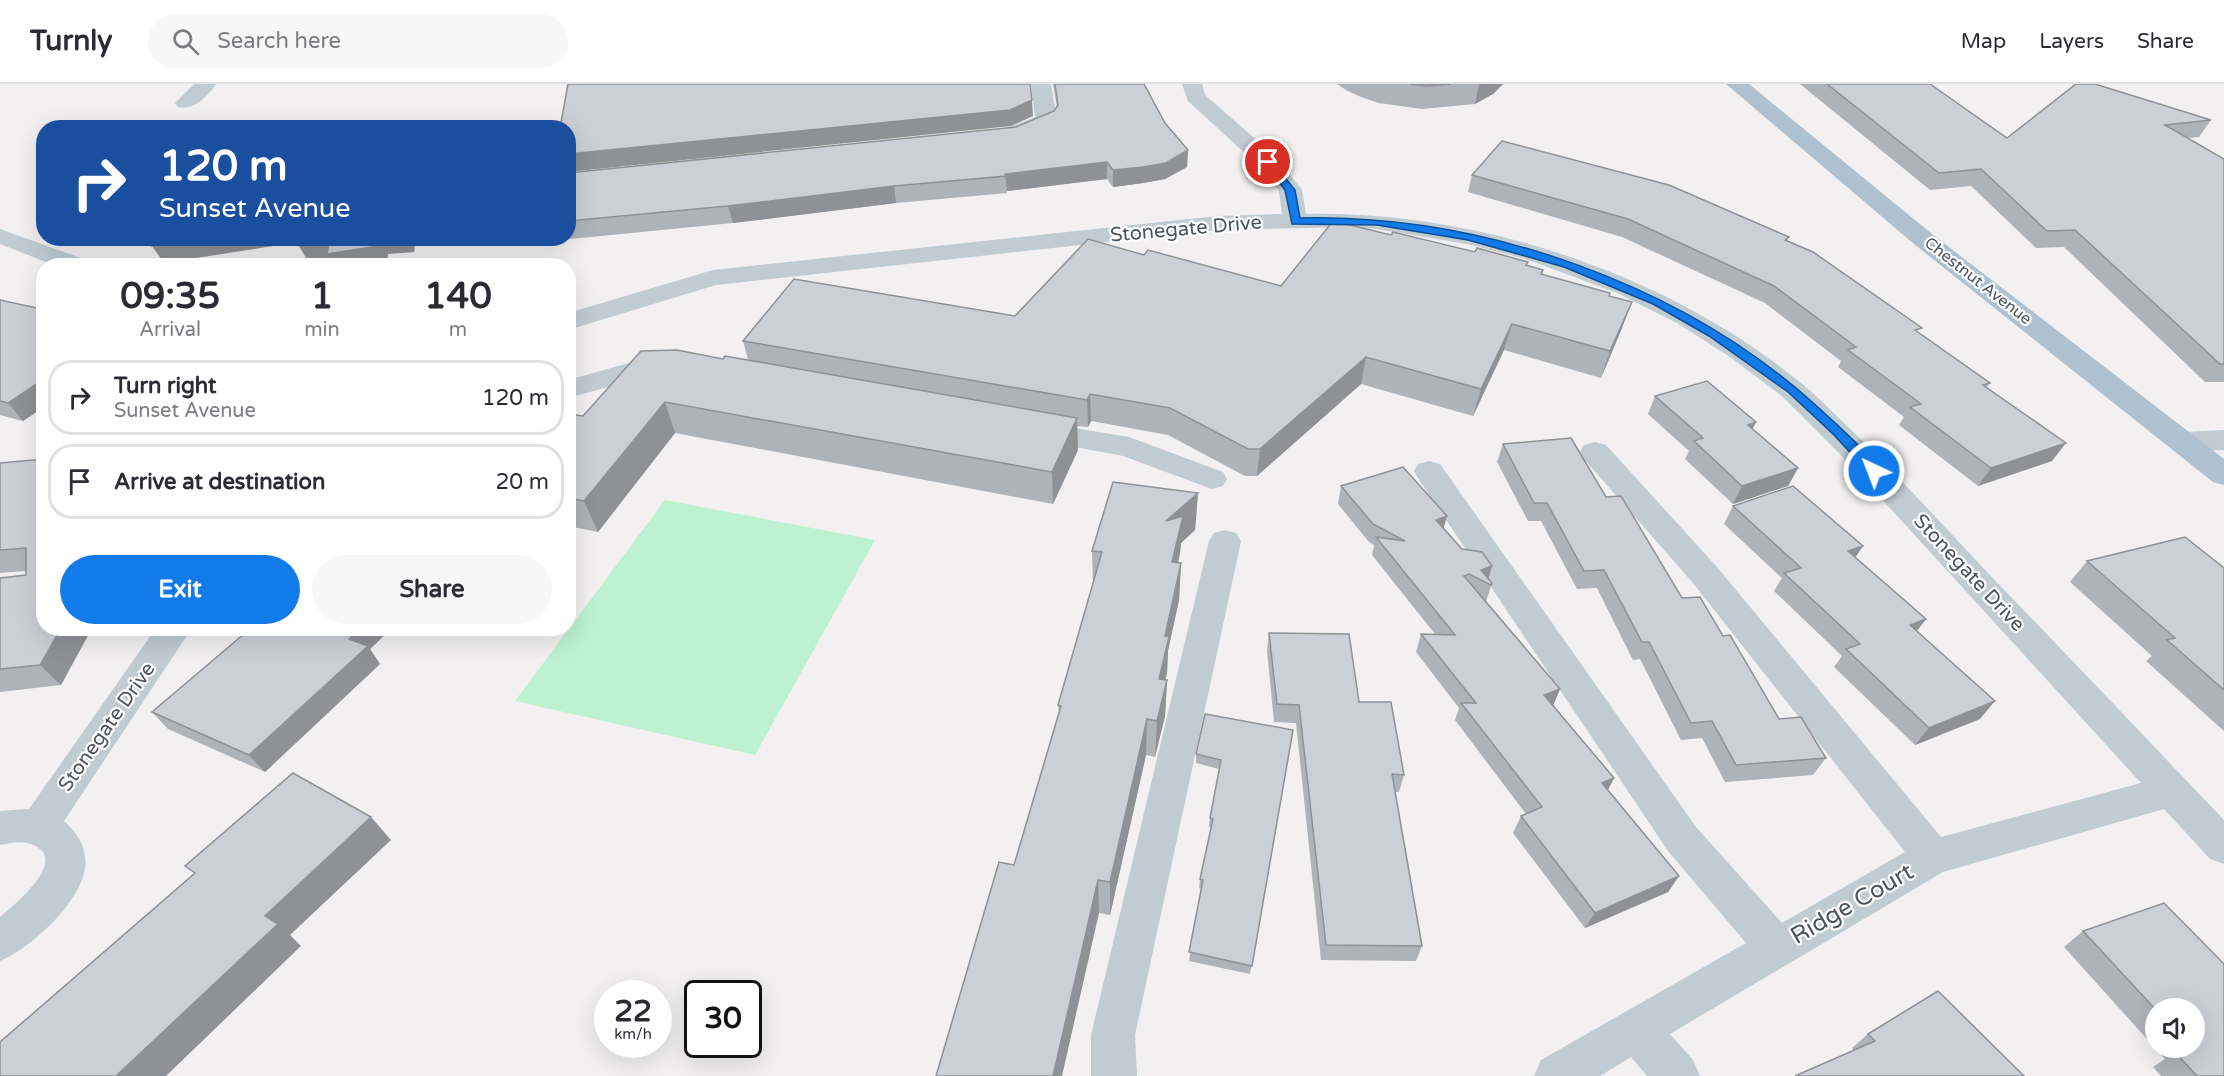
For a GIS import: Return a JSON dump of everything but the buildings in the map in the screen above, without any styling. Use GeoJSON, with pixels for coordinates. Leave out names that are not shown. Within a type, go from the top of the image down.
{"type":"FeatureCollection","features":[{"type":"Feature","properties":{"kind":"main road","name":"Chestnut Avenue"},"geometry":{"type":"LineString","coordinates":[[1736,84],[1923,238],[2224,475]]}},
{"type":"Feature","properties":{"kind":"street"},"geometry":{"type":"LineString","coordinates":[[185,102],[206,84]]}},
{"type":"Feature","properties":{"kind":"street"},"geometry":{"type":"LineString","coordinates":[[982,137],[1017,134],[1046,120],[1041,84]]}},
{"type":"Feature","properties":{"kind":"street"},"geometry":{"type":"LineString","coordinates":[[1192,84],[1195,97],[1268,162],[1290,190],[1295,221]]}},
{"type":"Feature","properties":{"kind":"street","name":"Stonegate Drive"},"geometry":{"type":"LineString","coordinates":[[576,320],[713,278],[1217,223],[1349,220],[1377,222],[1436,230],[1501,244],[1607,280],[1656,302],[1713,333],[1792,390],[1838,432],[2224,847]]}},
{"type":"Feature","properties":{"kind":"street"},"geometry":{"type":"LineString","coordinates":[[0,236],[59,258]]}},
{"type":"Feature","properties":{"kind":"street"},"geometry":{"type":"LineString","coordinates":[[1080,238],[1134,257]]}},
{"type":"Feature","properties":{"kind":"street"},"geometry":{"type":"LineString","coordinates":[[576,387],[629,372],[687,370]]}},
{"type":"Feature","properties":{"kind":"street"},"geometry":{"type":"LineString","coordinates":[[1001,424],[1129,447],[1212,479]]}},
{"type":"Feature","properties":{"kind":"street"},"geometry":{"type":"LineString","coordinates":[[2183,442],[2224,440]]}},
{"type":"Feature","properties":{"kind":"street"},"geometry":{"type":"LineString","coordinates":[[1595,452],[1705,575],[1933,857]]}},
{"type":"Feature","properties":{"kind":"street"},"geometry":{"type":"LineString","coordinates":[[1429,471],[1682,839],[1777,948]]}},
{"type":"Feature","properties":{"kind":"street"},"geometry":{"type":"LineString","coordinates":[[1114,1076],[1113,1035],[1225,541]]}},
{"type":"Feature","properties":{"kind":"street","name":"Stonegate Drive"},"geometry":{"type":"LineString","coordinates":[[39,826],[170,636]]}},
{"type":"Feature","properties":{"kind":"street","name":"Ridge Court"},"geometry":{"type":"LineString","coordinates":[[1557,1076],[1933,857],[2172,791]]}},
{"type":"Feature","properties":{"kind":"street"},"geometry":{"type":"LineString","coordinates":[[0,828],[11,825],[39,826],[58,837],[66,856],[60,881],[41,909],[11,935],[0,941]]}},
{"type":"Feature","properties":{"kind":"street"},"geometry":{"type":"LineString","coordinates":[[1636,1029],[1677,1076]]}},
{"type":"Feature","properties":{"kind":"green space"},"geometry":{"type":"Polygon","coordinates":[[[665,500],[875,540],[755,755],[515,701],[564,636],[576,636],[576,619],[665,500]]]}},
{"type":"Feature","properties":{"kind":"route"},"geometry":{"type":"LineString","coordinates":[[1268,162],[1290,190],[1295,221],[1377,222],[1436,230],[1501,244],[1597,276],[1686,317],[1740,351],[1792,390],[1838,432],[1874,471]]}}]}
